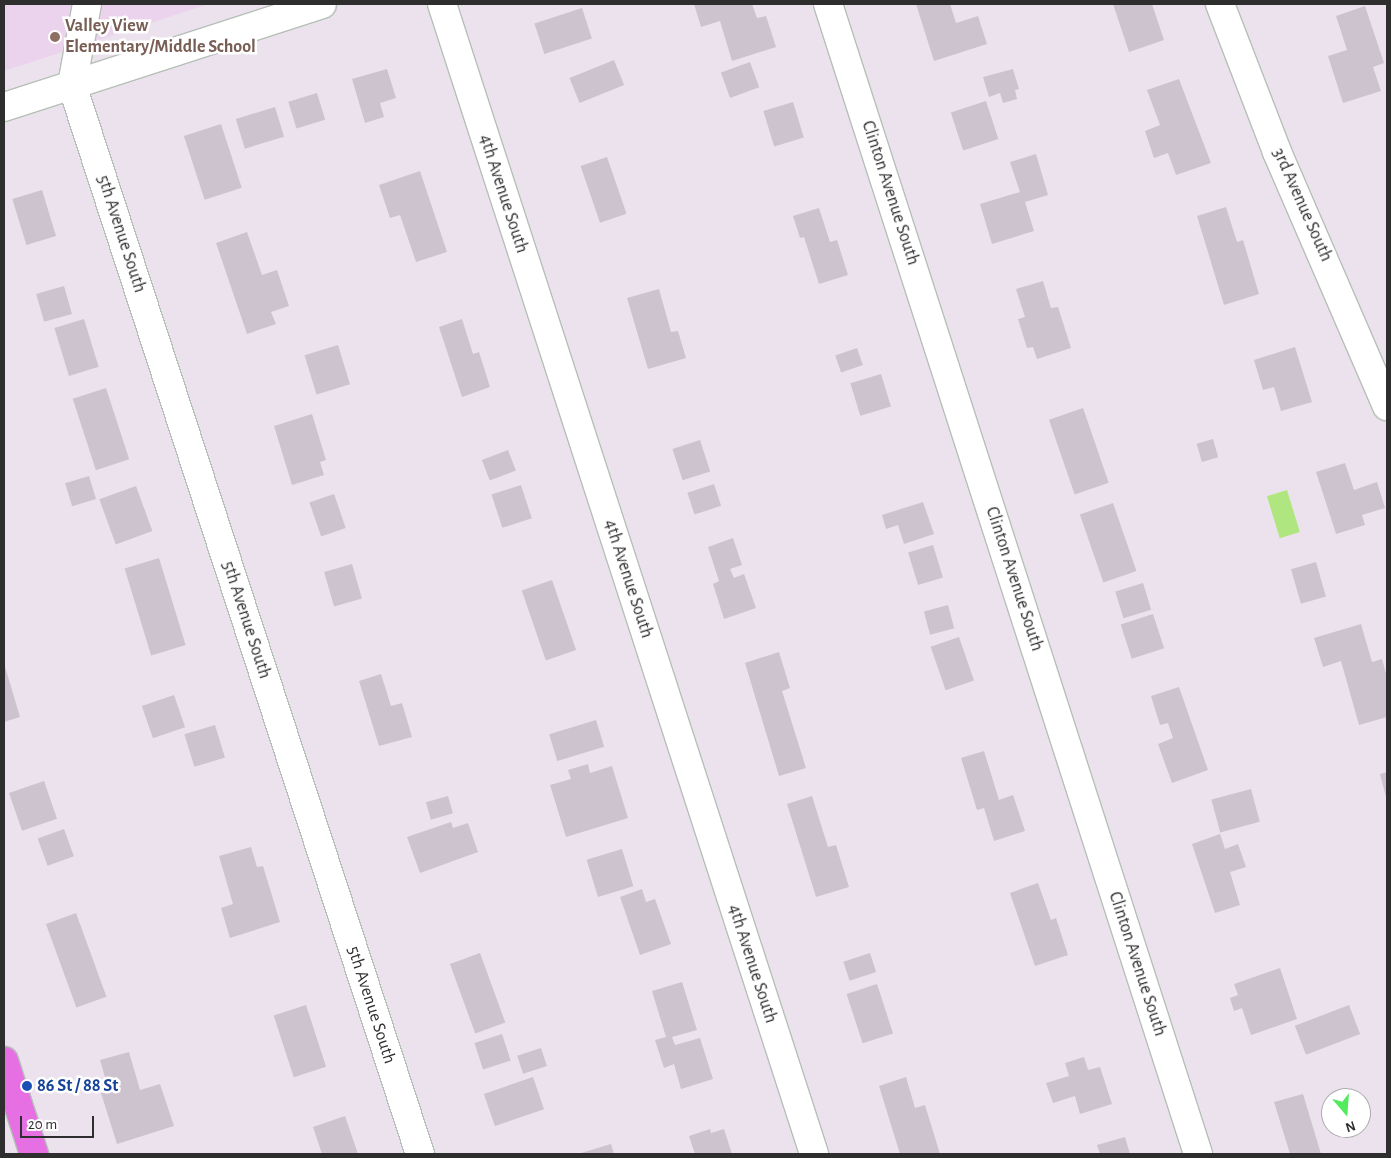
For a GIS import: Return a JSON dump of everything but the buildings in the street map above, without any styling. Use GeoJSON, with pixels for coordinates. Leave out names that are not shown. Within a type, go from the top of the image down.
{"type":"FeatureCollection","features":[{"type":"Feature","properties":{"kind":"main road"},"geometry":{"type":"LineString","coordinates":[[4,1062],[34,1154]]}},
{"type":"Feature","properties":{"kind":"street"},"geometry":{"type":"LineString","coordinates":[[72,85],[86,4]]}},
{"type":"Feature","properties":{"kind":"street"},"geometry":{"type":"LineString","coordinates":[[4,107],[322,4]]}},
{"type":"Feature","properties":{"kind":"street","name":"4th Avenue South"},"geometry":{"type":"LineString","coordinates":[[442,4],[814,1154]]}},
{"type":"Feature","properties":{"kind":"street","name":"Clinton Avenue South"},"geometry":{"type":"LineString","coordinates":[[828,4],[1198,1154]]}},
{"type":"Feature","properties":{"kind":"street","name":"3rd Avenue South"},"geometry":{"type":"LineString","coordinates":[[1220,4],[1277,152],[1387,406]]}},
{"type":"Feature","properties":{"kind":"street","name":"5th Avenue South"},"geometry":{"type":"LineString","coordinates":[[72,85],[420,1154]]}},
{"type":"Feature","properties":{"kind":"shaded area","name":"Valley View Elementary/Middle School"},"geometry":{"type":"Polygon","coordinates":[[[4,4],[209,4],[4,71],[4,4]]]}},
{"type":"Feature","properties":{"kind":"shaded area"},"geometry":{"type":"Polygon","coordinates":[[[1287,490],[1300,532],[1280,538],[1267,496],[1287,490]]]}},
{"type":"Feature","properties":{"kind":"place","name":"Valley View Elementary/Middle School"},"geometry":{"type":"Point","coordinates":[55,37]}},
{"type":"Feature","properties":{"kind":"place","name":"86 St / 88 St"},"geometry":{"type":"Point","coordinates":[27,1086]}}]}
